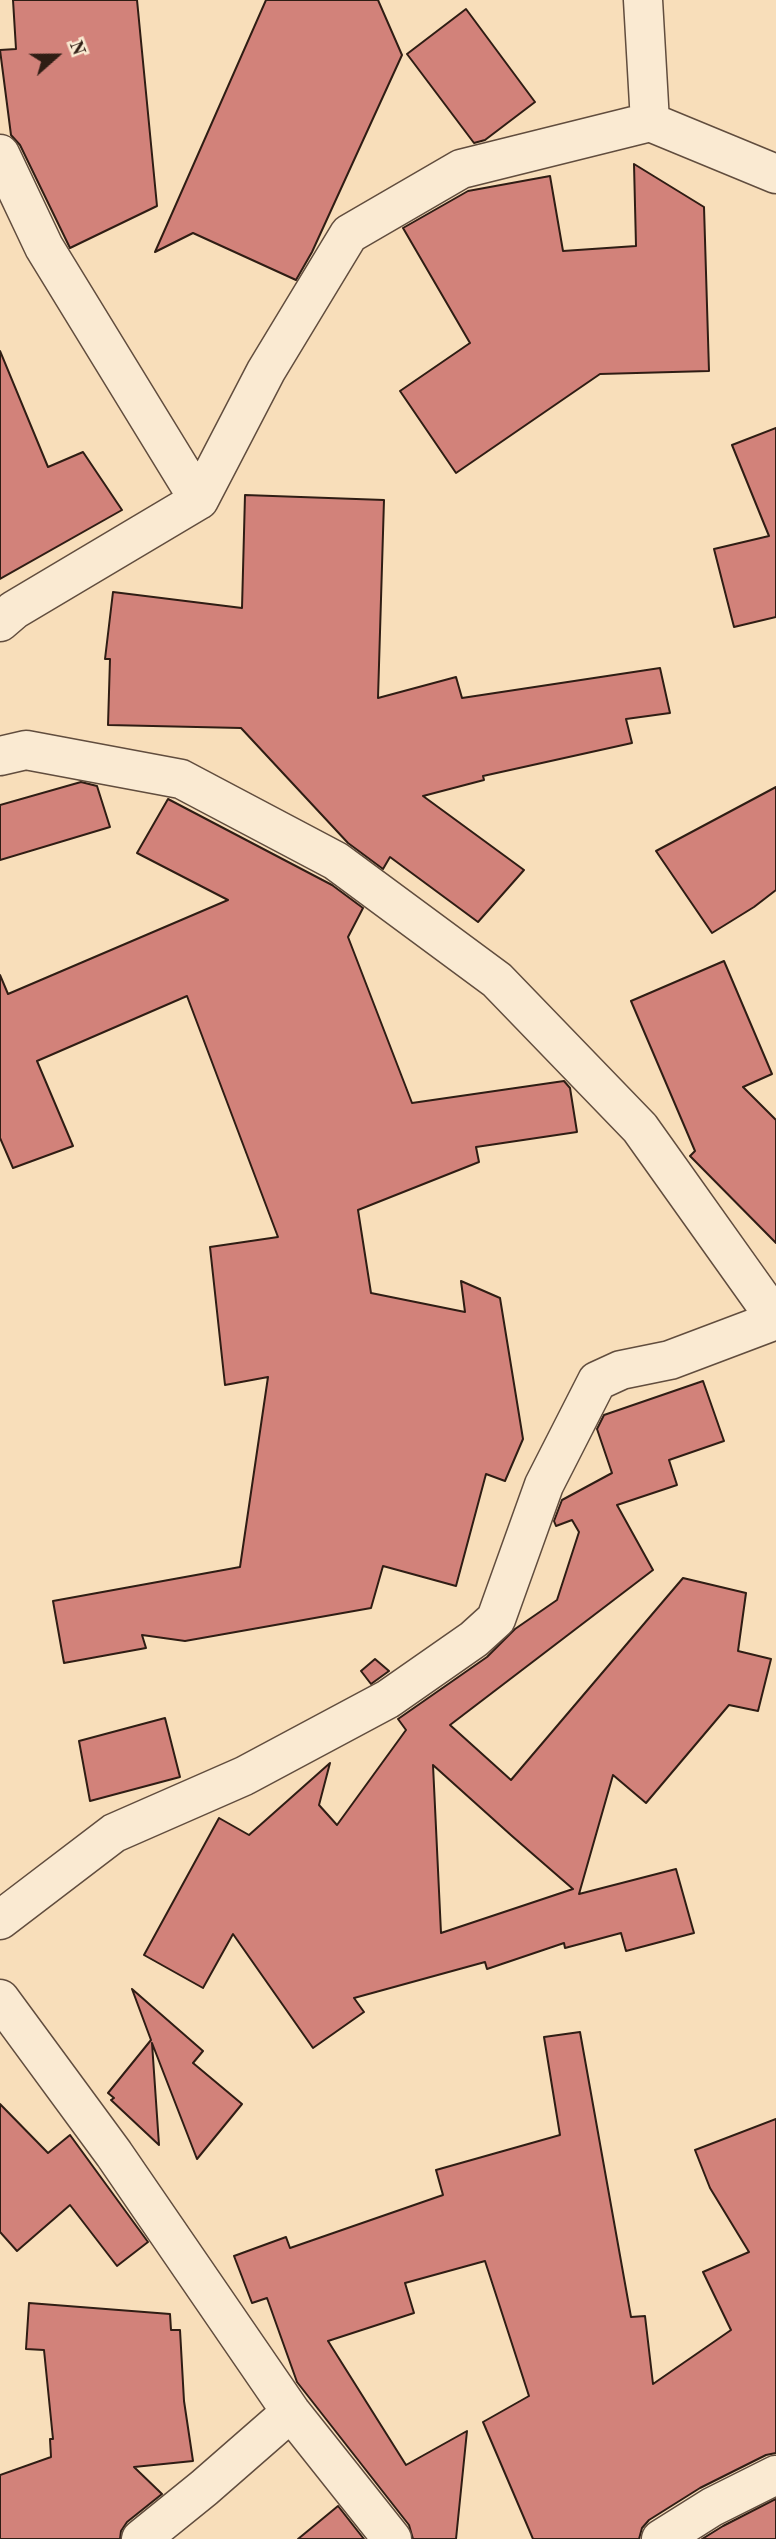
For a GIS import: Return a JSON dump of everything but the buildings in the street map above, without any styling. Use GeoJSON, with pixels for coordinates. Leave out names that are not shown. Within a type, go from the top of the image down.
{"type":"FeatureCollection","features":[{"type":"Feature","properties":{"kind":"street"},"geometry":{"type":"LineString","coordinates":[[643,0],[650,122]]}},
{"type":"Feature","properties":{"kind":"street"},"geometry":{"type":"LineString","coordinates":[[0,622],[25,603],[198,500],[265,371],[349,234],[461,169],[650,122],[776,174]]}},
{"type":"Feature","properties":{"kind":"street"},"geometry":{"type":"LineString","coordinates":[[0,154],[44,247],[198,500]]}},
{"type":"Feature","properties":{"kind":"street"},"geometry":{"type":"LineString","coordinates":[[0,756],[26,750],[181,779],[336,861],[497,980],[640,1128],[776,1319],[670,1360],[621,1370],[597,1381],[544,1485],[496,1619],[474,1639],[376,1705],[244,1776],[114,1833],[0,1920]]}},
{"type":"Feature","properties":{"kind":"street"},"geometry":{"type":"LineString","coordinates":[[0,1998],[114,2154],[291,2412],[392,2539]]}},
{"type":"Feature","properties":{"kind":"street"},"geometry":{"type":"LineString","coordinates":[[141,2539],[291,2412]]}},
{"type":"Feature","properties":{"kind":"street"},"geometry":{"type":"LineString","coordinates":[[661,2539],[712,2507],[776,2475]]}}]}
